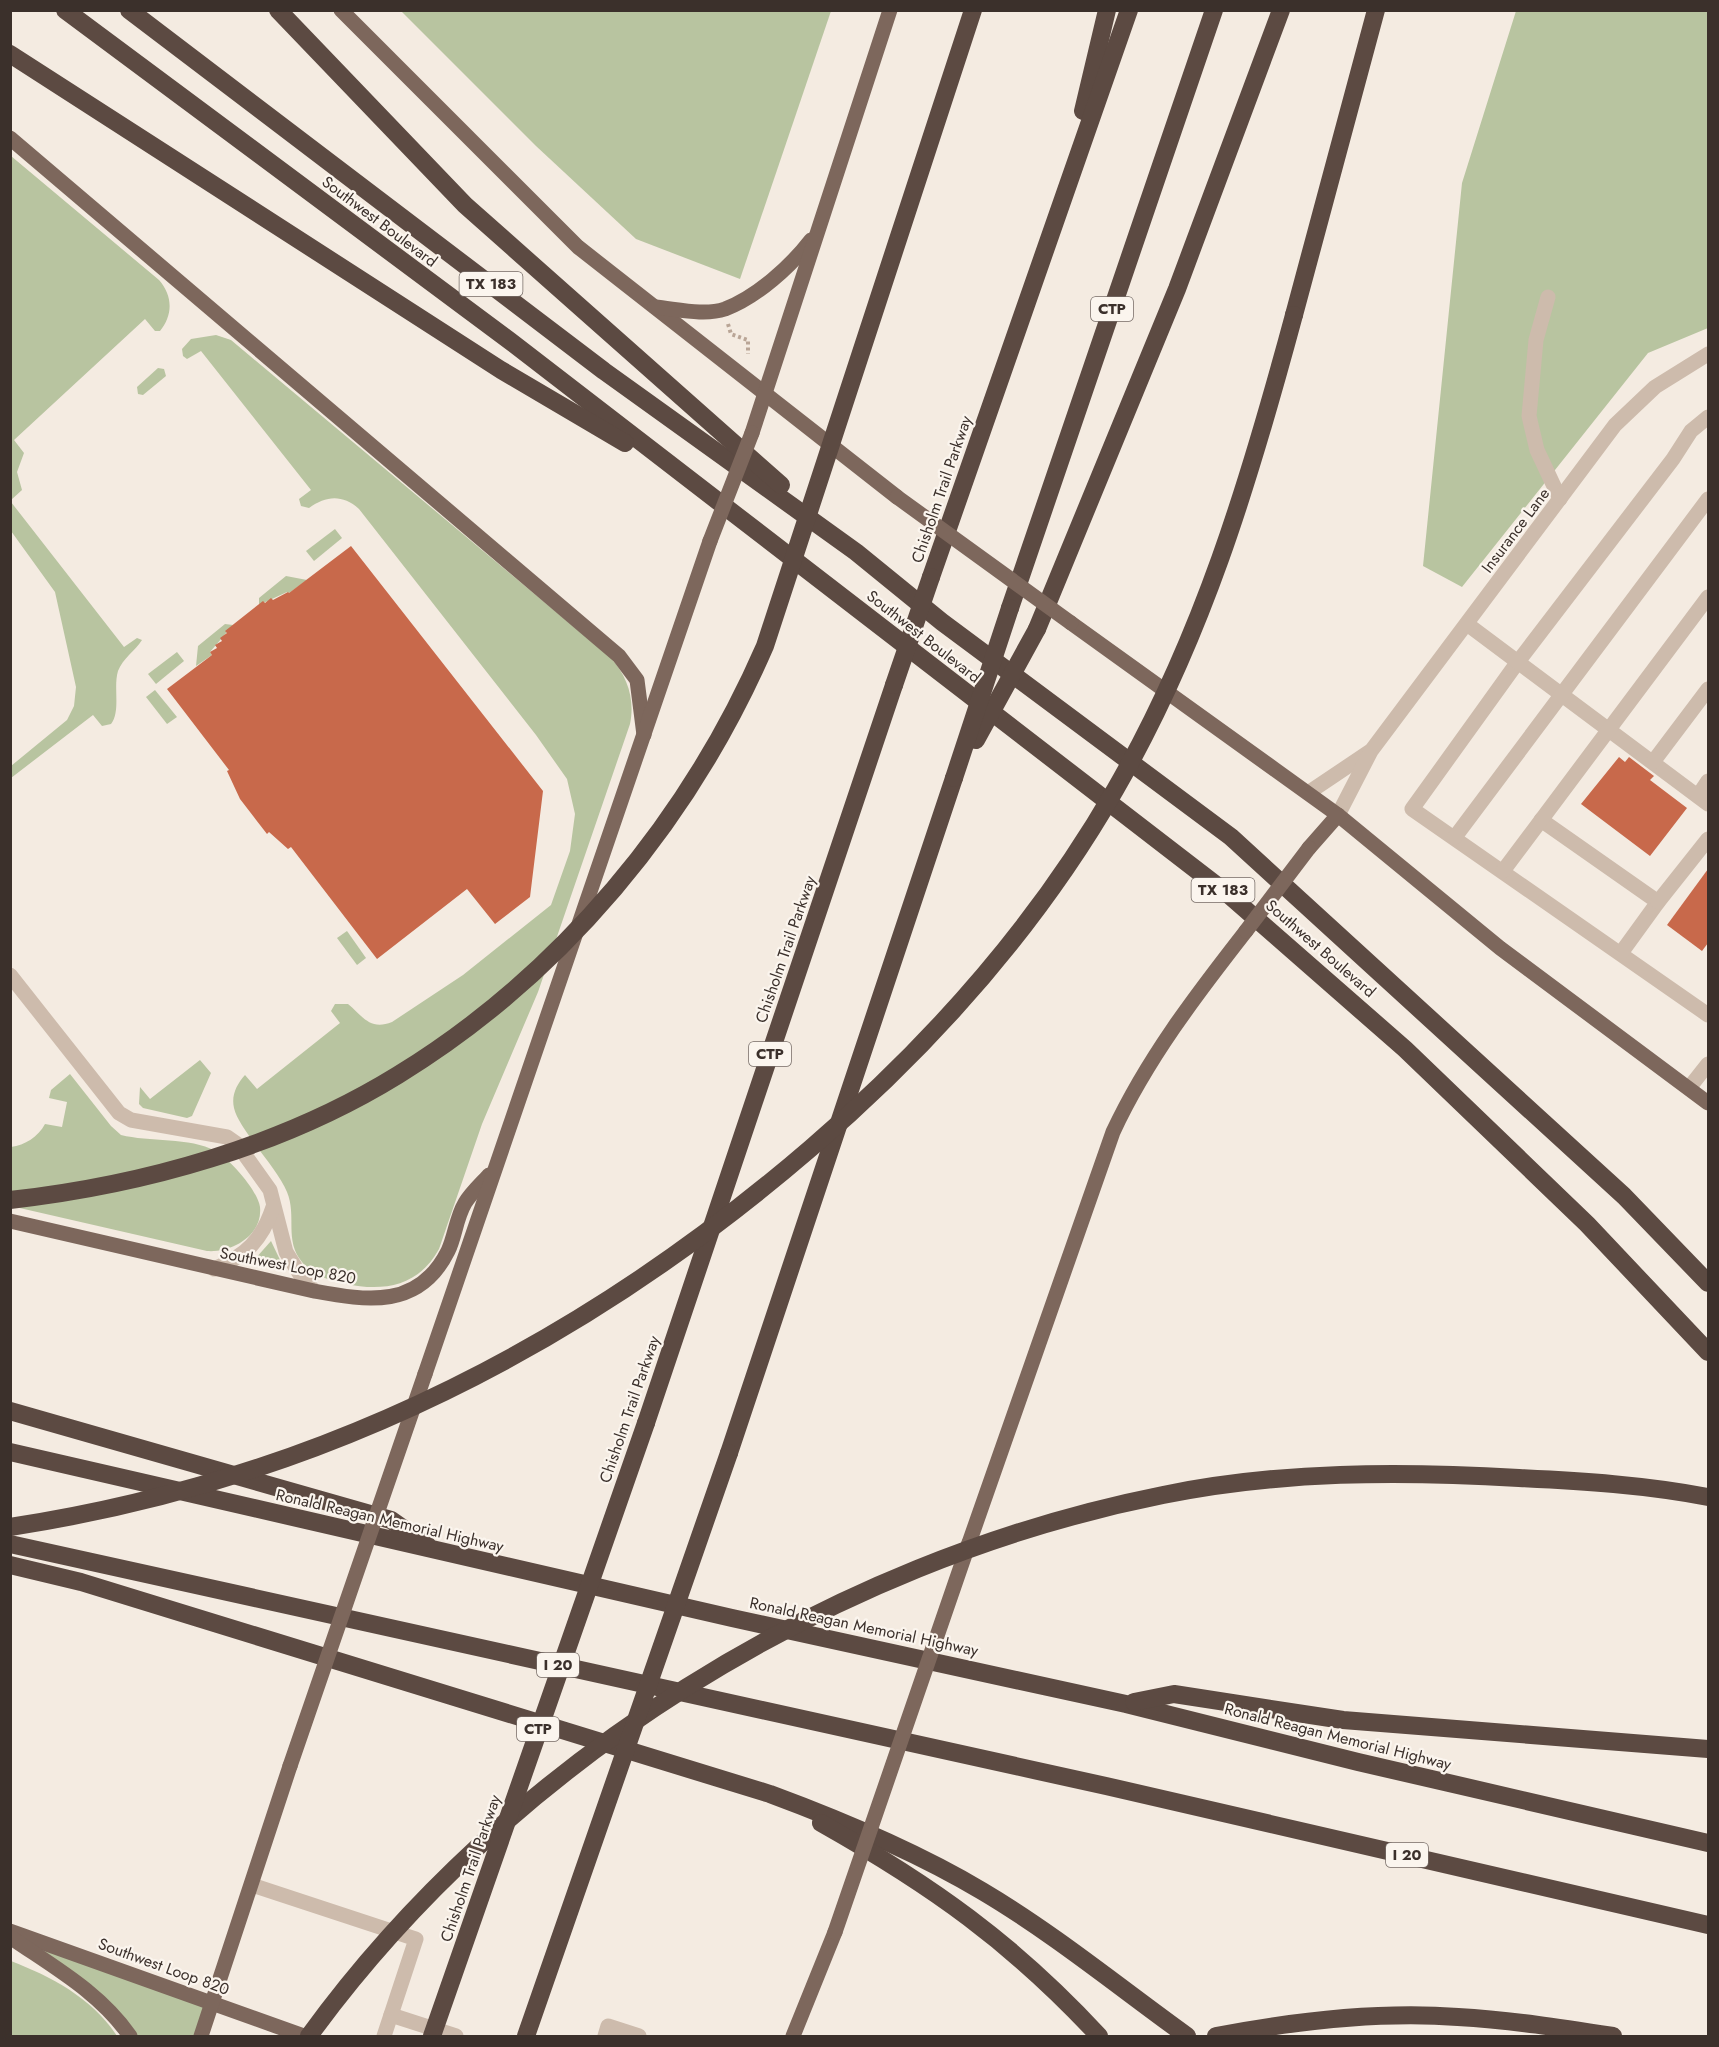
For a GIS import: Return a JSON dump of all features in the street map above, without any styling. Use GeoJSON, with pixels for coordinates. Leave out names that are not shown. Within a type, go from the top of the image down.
{"type":"FeatureCollection","features":[{"type":"Feature","properties":{"kind":"highway","name":"Southwest Boulevard"},"geometry":{"type":"LineString","coordinates":[[65,10],[500,334],[1281,938],[1405,1048],[1587,1224],[1708,1352]]}},
{"type":"Feature","properties":{"kind":"highway","name":"Southwest Boulevard"},"geometry":{"type":"LineString","coordinates":[[129,10],[604,371],[856,552],[942,622],[1231,837],[1624,1196],[1708,1283]]}},
{"type":"Feature","properties":{"kind":"highway"},"geometry":{"type":"LineString","coordinates":[[278,10],[465,205],[856,552]]}},
{"type":"Feature","properties":{"kind":"highway"},"geometry":{"type":"LineString","coordinates":[[10,1200],[109,1184],[176,1169],[272,1136],[360,1096],[398,1075],[477,1019],[566,941],[626,875],[657,835],[707,760],[734,713],[765,646],[973,10]]}},
{"type":"Feature","properties":{"kind":"highway"},"geometry":{"type":"LineString","coordinates":[[1059,215],[1107,10]]}},
{"type":"Feature","properties":{"kind":"highway","name":"Chisholm Trail Parkway"},"geometry":{"type":"LineString","coordinates":[[432,2037],[646,1422],[931,577],[1129,10]]}},
{"type":"Feature","properties":{"kind":"highway","name":"CTP"},"geometry":{"type":"LineString","coordinates":[[526,2037],[729,1453],[1010,608],[1214,10]]}},
{"type":"Feature","properties":{"kind":"highway"},"geometry":{"type":"LineString","coordinates":[[954,778],[1037,629],[1173,299],[1281,10]]}},
{"type":"Feature","properties":{"kind":"highway"},"geometry":{"type":"LineString","coordinates":[[10,1527],[138,1502],[244,1472],[348,1434],[468,1381],[576,1322],[683,1252],[744,1205],[862,1104],[927,1041],[1012,944],[1081,846],[1116,789],[1172,680],[1219,566],[1244,494],[1376,10]]}},
{"type":"Feature","properties":{"kind":"highway"},"geometry":{"type":"LineString","coordinates":[[10,54],[501,370],[691,482]]}},
{"type":"Feature","properties":{"kind":"highway"},"geometry":{"type":"LineString","coordinates":[[10,1411],[392,1520],[436,1551]]}},
{"type":"Feature","properties":{"kind":"highway","name":"Ronald Reagan Memorial Highway"},"geometry":{"type":"LineString","coordinates":[[10,1452],[436,1551],[1126,1704],[1358,1762],[1708,1843]]}},
{"type":"Feature","properties":{"kind":"highway"},"geometry":{"type":"LineString","coordinates":[[309,2037],[360,1973],[448,1877],[566,1773],[662,1703],[753,1648],[867,1590],[945,1556],[1031,1528],[1161,1495],[1286,1477],[1427,1474],[1495,1477],[1611,1484],[1708,1497]]}},
{"type":"Feature","properties":{"kind":"highway","name":"I 20"},"geometry":{"type":"LineString","coordinates":[[10,1544],[1106,1786],[1708,1925]]}},
{"type":"Feature","properties":{"kind":"highway"},"geometry":{"type":"LineString","coordinates":[[10,1565],[81,1581],[770,1794],[886,1840],[983,1891],[1037,1927],[1187,2037]]}},
{"type":"Feature","properties":{"kind":"highway"},"geometry":{"type":"LineString","coordinates":[[1126,1704],[1174,1695],[1343,1720],[1708,1749]]}},
{"type":"Feature","properties":{"kind":"highway"},"geometry":{"type":"LineString","coordinates":[[770,1794],[897,1866],[985,1928],[1029,1965],[1099,2037]]}},
{"type":"Feature","properties":{"kind":"highway"},"geometry":{"type":"LineString","coordinates":[[1216,2037],[1333,2019],[1392,2016],[1456,2016],[1534,2023],[1613,2037]]}},
{"type":"Feature","properties":{"kind":"main road"},"geometry":{"type":"LineString","coordinates":[[341,10],[578,247],[897,497],[1338,815],[1500,948],[1708,1102]]}},
{"type":"Feature","properties":{"kind":"main road"},"geometry":{"type":"LineString","coordinates":[[201,2037],[290,1766],[710,542],[766,394],[890,10]]}},
{"type":"Feature","properties":{"kind":"main road"},"geometry":{"type":"LineString","coordinates":[[10,138],[619,656],[637,680],[644,735]]}},
{"type":"Feature","properties":{"kind":"main road"},"geometry":{"type":"LineString","coordinates":[[656,307],[698,312],[724,309],[772,281],[793,263],[819,231]]}},
{"type":"Feature","properties":{"kind":"main road"},"geometry":{"type":"LineString","coordinates":[[794,2037],[835,1932],[1113,1132],[1129,1097],[1156,1053],[1233,947],[1309,848],[1338,815]]}},
{"type":"Feature","properties":{"kind":"main road","name":"Southwest Loop 820"},"geometry":{"type":"LineString","coordinates":[[10,1221],[315,1291],[370,1298],[394,1297],[418,1288],[435,1273],[448,1251],[465,1204],[495,1168]]}},
{"type":"Feature","properties":{"kind":"main road","name":"Southwest Loop 820"},"geometry":{"type":"LineString","coordinates":[[10,1930],[304,2037]]}},
{"type":"Feature","properties":{"kind":"main road"},"geometry":{"type":"LineString","coordinates":[[10,1937],[94,1995],[113,2012],[130,2037]]}},
{"type":"Feature","properties":{"kind":"street"},"geometry":{"type":"LineString","coordinates":[[1548,297],[1536,340],[1529,416],[1537,450],[1560,499]]}},
{"type":"Feature","properties":{"kind":"street","name":"Insurance Lane"},"geometry":{"type":"LineString","coordinates":[[1338,815],[1371,751],[1616,425],[1655,387],[1708,354]]}},
{"type":"Feature","properties":{"kind":"street"},"geometry":{"type":"LineString","coordinates":[[1708,417],[1691,431],[1517,663],[1412,809],[1708,1015]]}},
{"type":"Feature","properties":{"kind":"street"},"geometry":{"type":"LineString","coordinates":[[1455,837],[1708,499]]}},
{"type":"Feature","properties":{"kind":"street"},"geometry":{"type":"LineString","coordinates":[[1503,871],[1708,597]]}},
{"type":"Feature","properties":{"kind":"street"},"geometry":{"type":"LineString","coordinates":[[1467,624],[1703,800],[1708,781]]}},
{"type":"Feature","properties":{"kind":"street"},"geometry":{"type":"LineString","coordinates":[[1653,762],[1708,689]]}},
{"type":"Feature","properties":{"kind":"street","name":"Insurance Lane"},"geometry":{"type":"LineString","coordinates":[[1308,793],[1371,751]]}},
{"type":"Feature","properties":{"kind":"street"},"geometry":{"type":"LineString","coordinates":[[1541,820],[1658,902]]}},
{"type":"Feature","properties":{"kind":"street"},"geometry":{"type":"LineString","coordinates":[[1621,953],[1708,839]]}},
{"type":"Feature","properties":{"kind":"street"},"geometry":{"type":"LineString","coordinates":[[10,975],[119,1113],[131,1120],[227,1137],[246,1153],[270,1190],[286,1252],[301,1276],[315,1291]]}},
{"type":"Feature","properties":{"kind":"street"},"geometry":{"type":"LineString","coordinates":[[1689,1088],[1708,1064]]}},
{"type":"Feature","properties":{"kind":"street"},"geometry":{"type":"LineString","coordinates":[[214,1269],[234,1261],[255,1244],[267,1224],[274,1204]]}},
{"type":"Feature","properties":{"kind":"street"},"geometry":{"type":"LineString","coordinates":[[252,1885],[416,1939],[384,2037]]}},
{"type":"Feature","properties":{"kind":"street"},"geometry":{"type":"LineString","coordinates":[[391,2015],[456,2037]]}},
{"type":"Feature","properties":{"kind":"street"},"geometry":{"type":"LineString","coordinates":[[605,2037],[608,2026],[639,2037]]}},
{"type":"Feature","properties":{"kind":"path"},"geometry":{"type":"LineString","coordinates":[[726,318],[731,334],[748,340],[748,354]]}},
{"type":"Feature","properties":{"kind":"green space"},"geometry":{"type":"Polygon","coordinates":[[[401,11],[831,11],[740,279],[636,239],[536,146],[401,11]]]}},
{"type":"Feature","properties":{"kind":"green space"},"geometry":{"type":"Polygon","coordinates":[[[1516,11],[1708,11],[1708,328],[1648,353],[1462,587],[1423,566],[1462,183],[1516,11]]]}},
{"type":"Feature","properties":{"kind":"green space"},"geometry":{"type":"Polygon","coordinates":[[[11,156],[159,280],[167,292],[170,306],[167,319],[160,331],[155,331],[145,319],[14,440],[24,453],[17,472],[22,490],[11,500],[11,156]]]}},
{"type":"Feature","properties":{"kind":"green space"},"geometry":{"type":"Polygon","coordinates":[[[216,335],[231,340],[611,658],[626,681],[631,698],[630,724],[538,992],[482,1124],[439,1249],[421,1271],[411,1278],[387,1286],[360,1286],[334,1281],[316,1274],[302,1262],[293,1245],[290,1201],[287,1192],[237,1117],[233,1103],[235,1090],[245,1075],[257,1089],[340,1023],[331,1011],[335,1004],[348,1004],[362,1017],[377,1025],[392,1022],[463,975],[551,905],[570,851],[575,814],[567,779],[536,735],[359,509],[353,504],[334,498],[309,508],[301,506],[299,499],[311,490],[201,351],[187,359],[183,356],[182,349],[191,339],[216,335]]]}},
{"type":"Feature","properties":{"kind":"green space"},"geometry":{"type":"Polygon","coordinates":[[[158,368],[164,369],[166,376],[143,395],[138,394],[137,387],[158,368]]]}},
{"type":"Feature","properties":{"kind":"green space"},"geometry":{"type":"Polygon","coordinates":[[[11,502],[124,647],[137,638],[142,640],[118,671],[116,712],[111,724],[102,726],[93,715],[11,778],[11,766],[67,720],[74,706],[76,687],[55,592],[11,531],[11,502]]]}},
{"type":"Feature","properties":{"kind":"green space"},"geometry":{"type":"Polygon","coordinates":[[[335,529],[342,538],[314,561],[306,551],[335,529]]]}},
{"type":"Feature","properties":{"kind":"green space"},"geometry":{"type":"Polygon","coordinates":[[[286,576],[307,580],[289,593],[259,605],[259,598],[286,576]]]}},
{"type":"Feature","properties":{"kind":"green space"},"geometry":{"type":"Polygon","coordinates":[[[225,624],[233,625],[210,652],[212,655],[196,666],[198,646],[225,624]]]}},
{"type":"Feature","properties":{"kind":"green space"},"geometry":{"type":"Polygon","coordinates":[[[177,652],[184,661],[156,684],[148,674],[177,652]]]}},
{"type":"Feature","properties":{"kind":"green space"},"geometry":{"type":"Polygon","coordinates":[[[155,690],[177,717],[167,724],[146,697],[155,690]]]}},
{"type":"Feature","properties":{"kind":"green space"},"geometry":{"type":"Polygon","coordinates":[[[347,931],[366,958],[357,965],[337,938],[347,931]]]}},
{"type":"Feature","properties":{"kind":"green space"},"geometry":{"type":"Polygon","coordinates":[[[200,1060],[211,1073],[192,1116],[187,1118],[143,1108],[139,1104],[140,1087],[150,1099],[200,1060]]]}},
{"type":"Feature","properties":{"kind":"green space"},"geometry":{"type":"Polygon","coordinates":[[[70,1074],[111,1126],[121,1135],[194,1144],[215,1151],[228,1161],[249,1184],[258,1200],[260,1217],[251,1234],[235,1246],[207,1251],[11,1206],[11,1147],[31,1140],[45,1124],[62,1127],[67,1102],[49,1098],[51,1090],[70,1074]]]}},
{"type":"Feature","properties":{"kind":"green space"},"geometry":{"type":"Polygon","coordinates":[[[271,1241],[281,1262],[278,1266],[255,1259],[271,1241]]]}},
{"type":"Feature","properties":{"kind":"green space"},"geometry":{"type":"Polygon","coordinates":[[[11,1931],[213,2003],[201,2036],[130,2036],[11,1931]]]}},
{"type":"Feature","properties":{"kind":"green space"},"geometry":{"type":"Polygon","coordinates":[[[11,1961],[70,1990],[96,2011],[117,2036],[11,2036],[11,1961]]]}},
{"type":"Feature","properties":{"kind":"building"},"geometry":{"type":"Polygon","coordinates":[[[351,546],[543,791],[530,897],[495,924],[467,889],[377,959],[291,847],[288,849],[269,832],[267,834],[240,799],[227,771],[229,770],[167,689],[212,655],[210,652],[222,641],[220,638],[227,633],[225,631],[263,601],[265,603],[271,598],[273,600],[289,593],[351,546]]]}},
{"type":"Feature","properties":{"kind":"building"},"geometry":{"type":"Polygon","coordinates":[[[1619,757],[1625,762],[1629,757],[1654,776],[1650,780],[1687,808],[1650,856],[1581,804],[1619,757]]]}},
{"type":"Feature","properties":{"kind":"building"},"geometry":{"type":"Polygon","coordinates":[[[1708,869],[1708,943],[1702,951],[1667,925],[1708,869]]]}}]}
